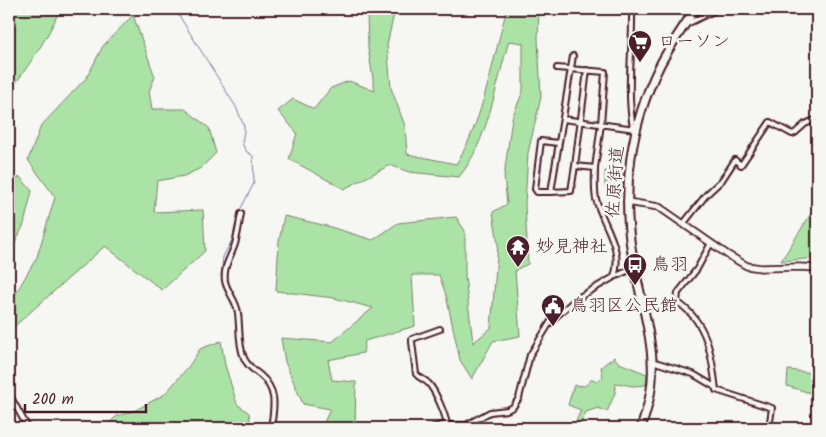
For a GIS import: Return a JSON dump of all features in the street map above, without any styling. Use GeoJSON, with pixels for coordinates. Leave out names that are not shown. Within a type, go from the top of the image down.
{"type":"FeatureCollection","features":[{"type":"Feature","properties":{"kind":"highway","name":"佐原街道"},"geometry":{"type":"LineString","coordinates":[[641,428],[648,409],[652,361],[628,228],[627,202],[630,162],[635,129],[659,67],[695,9]]}},
{"type":"Feature","properties":{"kind":"street"},"geometry":{"type":"LineString","coordinates":[[563,119],[635,129],[629,80],[632,9]]}},
{"type":"Feature","properties":{"kind":"street"},"geometry":{"type":"LineString","coordinates":[[685,24],[694,22],[718,9]]}},
{"type":"Feature","properties":{"kind":"street"},"geometry":{"type":"LineString","coordinates":[[551,192],[573,56]]}},
{"type":"Feature","properties":{"kind":"street"},"geometry":{"type":"LineString","coordinates":[[557,68],[604,72],[601,124],[595,168],[596,198],[617,255],[618,263],[614,277]]}},
{"type":"Feature","properties":{"kind":"street"},"geometry":{"type":"LineString","coordinates":[[558,143],[541,141],[535,189],[537,192],[571,191],[582,122],[587,70]]}},
{"type":"Feature","properties":{"kind":"street"},"geometry":{"type":"LineString","coordinates":[[684,223],[706,195],[722,180],[735,160],[741,164],[770,122],[792,134],[805,124],[817,119]]}},
{"type":"Feature","properties":{"kind":"street"},"geometry":{"type":"LineString","coordinates":[[575,166],[595,168]]}},
{"type":"Feature","properties":{"kind":"street"},"geometry":{"type":"LineString","coordinates":[[627,202],[659,207],[747,266],[761,268],[817,268]]}},
{"type":"Feature","properties":{"kind":"street"},"geometry":{"type":"LineString","coordinates":[[241,214],[234,246],[226,262],[225,280],[236,303],[240,345],[244,358],[248,365],[267,382],[273,398],[275,405],[271,428]]}},
{"type":"Feature","properties":{"kind":"street"},"geometry":{"type":"LineString","coordinates":[[712,243],[697,269],[678,294],[677,302],[700,324],[709,348],[716,390]]}},
{"type":"Feature","properties":{"kind":"street"},"geometry":{"type":"LineString","coordinates":[[430,428],[447,424],[466,425],[490,412],[508,410],[513,407],[520,398],[530,354],[551,321],[576,299],[634,268]]}},
{"type":"Feature","properties":{"kind":"street"},"geometry":{"type":"LineString","coordinates":[[440,329],[412,339],[412,342],[416,374],[429,384],[445,414],[447,424]]}},
{"type":"Feature","properties":{"kind":"street"},"geometry":{"type":"LineString","coordinates":[[652,361],[693,374],[715,387],[716,390],[772,408],[769,428]]}},
{"type":"Feature","properties":{"kind":"street"},"geometry":{"type":"LineString","coordinates":[[9,394],[28,428]]}},
{"type":"Feature","properties":{"kind":"green space"},"geometry":{"type":"Polygon","coordinates":[[[9,9],[60,9],[43,42],[9,93],[9,9]]]}},
{"type":"Feature","properties":{"kind":"green space"},"geometry":{"type":"Polygon","coordinates":[[[369,9],[449,9],[449,11],[394,14],[387,45],[391,88],[405,126],[407,154],[456,164],[465,148],[480,110],[507,9],[539,9],[538,39],[541,97],[528,153],[525,204],[528,264],[515,270],[520,336],[493,341],[472,379],[460,360],[446,295],[439,275],[412,275],[415,326],[365,341],[363,353],[328,360],[332,380],[356,382],[355,428],[319,428],[323,425],[330,409],[303,404],[285,362],[281,338],[332,342],[373,308],[334,298],[276,291],[279,241],[284,216],[327,226],[373,240],[398,223],[456,217],[465,231],[465,277],[473,343],[491,328],[498,244],[493,212],[507,204],[504,176],[512,118],[523,91],[523,43],[509,41],[484,130],[469,163],[459,177],[409,172],[390,165],[344,189],[289,159],[297,133],[278,111],[293,99],[314,109],[331,88],[349,81],[375,91],[368,48],[367,12],[369,9]]]}},
{"type":"Feature","properties":{"kind":"green space"},"geometry":{"type":"Polygon","coordinates":[[[133,15],[155,77],[149,91],[152,109],[185,109],[209,128],[216,153],[201,168],[184,176],[157,181],[154,212],[203,210],[205,251],[162,290],[105,246],[9,331],[9,305],[37,257],[55,197],[28,160],[41,126],[87,77],[103,46],[133,15]]]}},
{"type":"Feature","properties":{"kind":"green space"},"geometry":{"type":"Polygon","coordinates":[[[605,171],[624,174],[623,185],[605,187],[605,171]]]}},
{"type":"Feature","properties":{"kind":"green space"},"geometry":{"type":"Polygon","coordinates":[[[20,177],[32,191],[24,224],[9,256],[9,181],[20,177]]]}},
{"type":"Feature","properties":{"kind":"green space"},"geometry":{"type":"Polygon","coordinates":[[[817,204],[817,224],[815,228],[817,231],[817,258],[781,261],[817,204]]]}},
{"type":"Feature","properties":{"kind":"green space"},"geometry":{"type":"Polygon","coordinates":[[[221,341],[225,365],[237,404],[249,413],[251,428],[103,428],[117,416],[134,411],[165,394],[189,366],[200,349],[221,341]]]}},
{"type":"Feature","properties":{"kind":"green space"},"geometry":{"type":"Polygon","coordinates":[[[614,357],[619,363],[647,374],[646,385],[633,386],[616,383],[615,393],[607,412],[598,408],[586,412],[579,428],[573,428],[581,410],[568,405],[574,385],[585,386],[592,379],[597,381],[603,378],[601,367],[614,357]]]}},
{"type":"Feature","properties":{"kind":"green space"},"geometry":{"type":"Polygon","coordinates":[[[788,370],[813,373],[817,371],[817,395],[787,386],[788,370]]]}},
{"type":"Feature","properties":{"kind":"waterway"},"geometry":{"type":"LineString","coordinates":[[175,9],[236,107],[244,126],[242,143],[246,151],[253,156],[254,183],[238,214],[232,240],[223,257],[221,276],[226,289]]}},
{"type":"Feature","properties":{"kind":"waterway"},"geometry":{"type":"LineString","coordinates":[[235,308],[236,316]]}},
{"type":"Feature","properties":{"kind":"waterway"},"geometry":{"type":"LineString","coordinates":[[238,333],[239,344]]}},
{"type":"Feature","properties":{"kind":"waterway"},"geometry":{"type":"LineString","coordinates":[[267,385],[271,398]]}},
{"type":"Feature","properties":{"kind":"waterway"},"geometry":{"type":"LineString","coordinates":[[268,428],[272,404]]}},
{"type":"Feature","properties":{"kind":"place","name":"ローソン"},"geometry":{"type":"Point","coordinates":[640,63]}},
{"type":"Feature","properties":{"kind":"place","name":"妙見神社"},"geometry":{"type":"Point","coordinates":[518,268]}},
{"type":"Feature","properties":{"kind":"place","name":"鳥羽"},"geometry":{"type":"Point","coordinates":[635,286]}},
{"type":"Feature","properties":{"kind":"place","name":"鳥羽区公民館"},"geometry":{"type":"Point","coordinates":[553,327]}}]}
